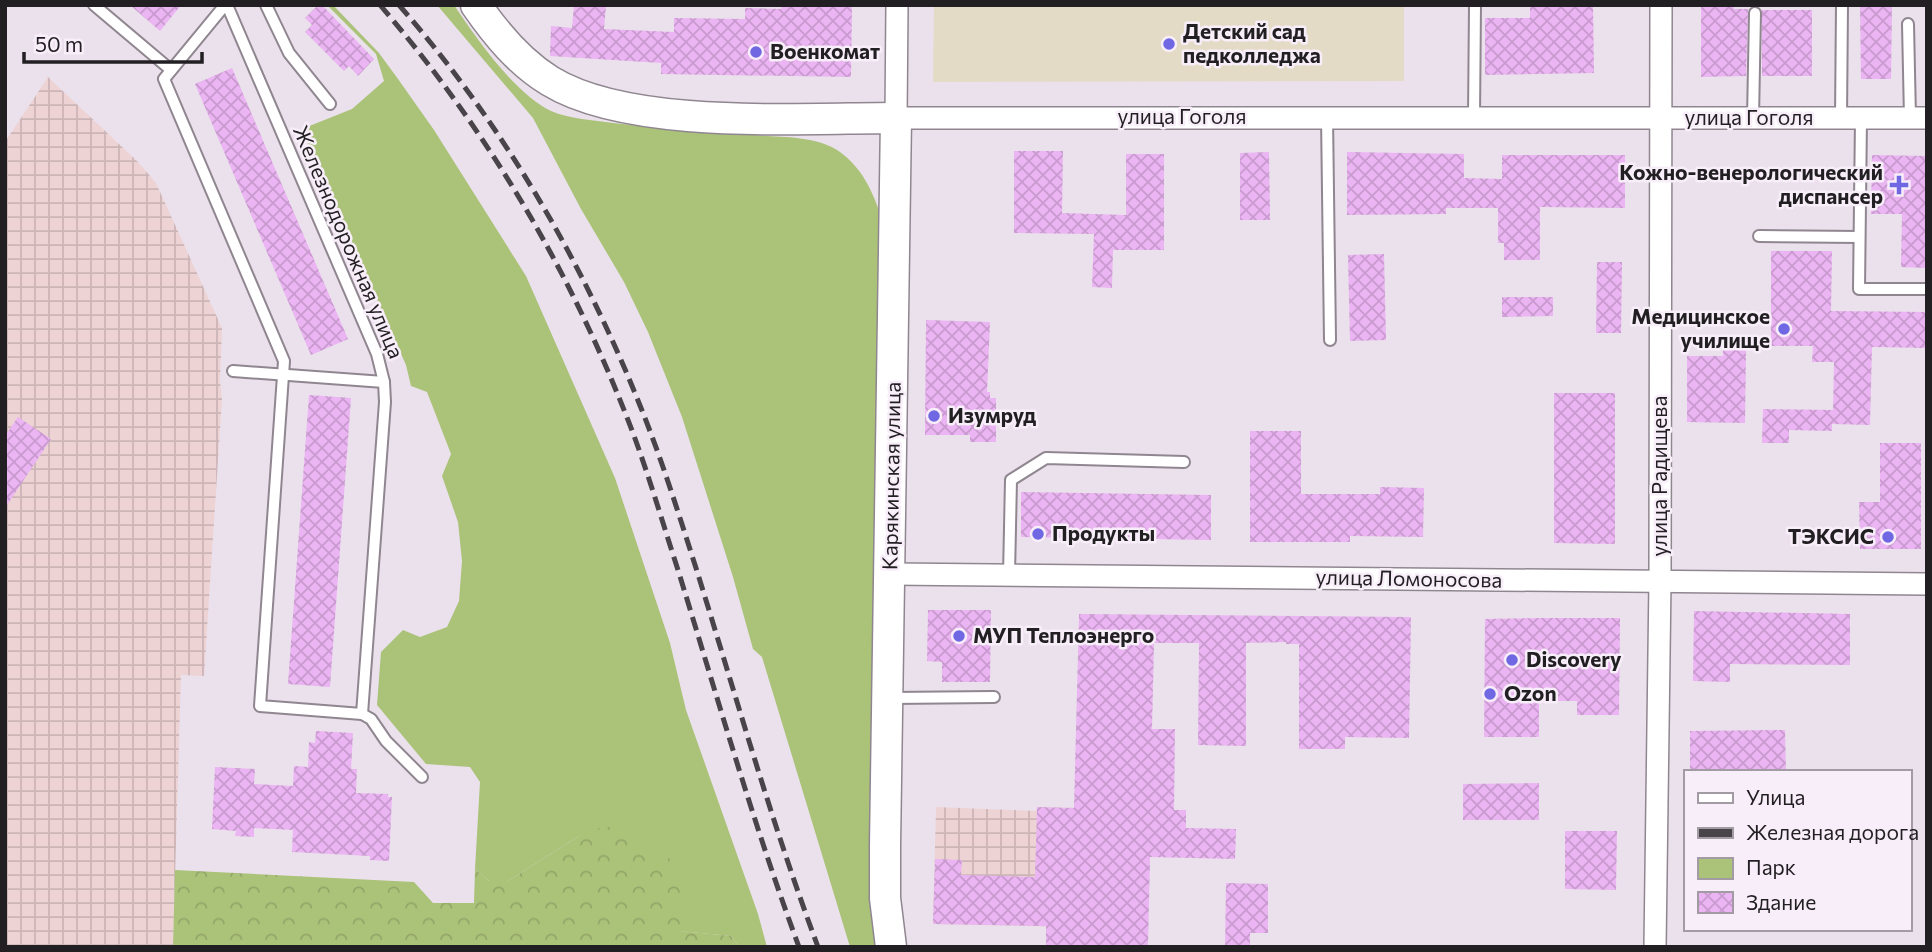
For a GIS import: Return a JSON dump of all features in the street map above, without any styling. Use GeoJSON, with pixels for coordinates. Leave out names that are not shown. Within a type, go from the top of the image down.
{"type":"FeatureCollection","features":[{"type":"Feature","properties":{"kind":"street","name":"улица Гоголя"},"geometry":{"type":"LineString","coordinates":[[476,5],[506,44],[549,80],[592,99],[636,109],[710,116],[1918,118]]}},
{"type":"Feature","properties":{"kind":"street","name":"Карякинская улица"},"geometry":{"type":"LineString","coordinates":[[891,947],[885,898],[897,5]]}},
{"type":"Feature","properties":{"kind":"street","name":"улица Радищева"},"geometry":{"type":"LineString","coordinates":[[1655,947],[1660,582],[1661,5]]}},
{"type":"Feature","properties":{"kind":"street","name":"улица Ломоносова"},"geometry":{"type":"LineString","coordinates":[[891,574],[1927,584]]}},
{"type":"Feature","properties":{"kind":"lane"},"geometry":{"type":"LineString","coordinates":[[94,5],[171,70]]}},
{"type":"Feature","properties":{"kind":"lane"},"geometry":{"type":"LineString","coordinates":[[226,5],[164,79],[284,361],[260,706],[362,713],[371,719],[386,741],[422,777]]}},
{"type":"Feature","properties":{"kind":"lane","name":"Железнодорожная улица"},"geometry":{"type":"LineString","coordinates":[[226,5],[377,354],[384,382],[385,402],[362,713]]}},
{"type":"Feature","properties":{"kind":"lane"},"geometry":{"type":"LineString","coordinates":[[266,5],[289,53],[330,104]]}},
{"type":"Feature","properties":{"kind":"lane"},"geometry":{"type":"LineString","coordinates":[[1474,117],[1475,5]]}},
{"type":"Feature","properties":{"kind":"lane"},"geometry":{"type":"LineString","coordinates":[[1842,5],[1859,237],[1859,289],[1927,289]]}},
{"type":"Feature","properties":{"kind":"lane"},"geometry":{"type":"LineString","coordinates":[[1754,118],[1755,13]]}},
{"type":"Feature","properties":{"kind":"lane"},"geometry":{"type":"LineString","coordinates":[[1908,24],[1918,118]]}},
{"type":"Feature","properties":{"kind":"lane"},"geometry":{"type":"LineString","coordinates":[[1327,117],[1330,340]]}},
{"type":"Feature","properties":{"kind":"lane"},"geometry":{"type":"LineString","coordinates":[[1759,236],[1859,237]]}},
{"type":"Feature","properties":{"kind":"lane"},"geometry":{"type":"LineString","coordinates":[[233,371],[384,382]]}},
{"type":"Feature","properties":{"kind":"lane"},"geometry":{"type":"LineString","coordinates":[[1009,575],[1011,480],[1046,458],[1184,462]]}},
{"type":"Feature","properties":{"kind":"lane"},"geometry":{"type":"LineString","coordinates":[[888,698],[994,697]]}},
{"type":"Feature","properties":{"kind":"shaded area","name":"Детский сад педколледжа"},"geometry":{"type":"Polygon","coordinates":[[[1404,5],[1404,81],[933,82],[934,6],[1404,5]]]}},
{"type":"Feature","properties":{"kind":"shaded area"},"geometry":{"type":"Polygon","coordinates":[[[48,77],[138,162],[156,183],[222,328],[222,399],[204,676],[181,675],[173,947],[5,947],[5,142],[48,77]]]}},
{"type":"Feature","properties":{"kind":"shaded area"},"geometry":{"type":"Polygon","coordinates":[[[936,807],[1036,811],[1037,807],[1074,808],[1072,927],[933,924],[936,807]]]}},
{"type":"Feature","properties":{"kind":"green space"},"geometry":{"type":"Polygon","coordinates":[[[327,5],[333,5],[379,53],[434,130],[526,276],[615,478],[670,643],[686,710],[758,914],[767,947],[739,947],[731,936],[679,931],[579,836],[508,881],[489,881],[475,869],[480,782],[470,767],[426,764],[377,705],[381,652],[403,630],[420,637],[447,627],[459,601],[462,561],[458,522],[442,476],[451,454],[427,392],[411,386],[406,365],[302,129],[352,109],[384,81],[376,54],[327,5]]]}},
{"type":"Feature","properties":{"kind":"green space"},"geometry":{"type":"Polygon","coordinates":[[[437,5],[454,5],[510,79],[537,103],[551,111],[574,118],[613,123],[815,141],[832,147],[847,158],[860,172],[873,196],[880,213],[869,899],[875,947],[850,947],[762,657],[753,649],[682,417],[648,332],[624,282],[581,209],[533,118],[437,5]]]}},
{"type":"Feature","properties":{"kind":"green space"},"geometry":{"type":"Polygon","coordinates":[[[620,826],[673,861],[685,881],[680,931],[731,936],[739,947],[173,947],[175,870],[414,882],[433,903],[474,903],[475,869],[489,881],[508,881],[579,836],[600,828],[620,826]]]}},
{"type":"Feature","properties":{"kind":"building"},"geometry":{"type":"Polygon","coordinates":[[[130,5],[181,5],[160,31],[130,5]]]}},
{"type":"Feature","properties":{"kind":"building"},"geometry":{"type":"Polygon","coordinates":[[[318,5],[322,5],[374,59],[358,76],[349,66],[344,71],[305,32],[312,25],[305,18],[318,5]]]}},
{"type":"Feature","properties":{"kind":"building","name":"Военкомат"},"geometry":{"type":"Polygon","coordinates":[[[574,5],[606,5],[604,29],[674,32],[674,18],[745,19],[745,8],[852,5],[851,77],[661,74],[661,63],[550,56],[551,26],[572,28],[574,5]]]}},
{"type":"Feature","properties":{"kind":"building"},"geometry":{"type":"Polygon","coordinates":[[[1530,5],[1593,5],[1594,73],[1485,75],[1485,18],[1530,18],[1530,5]]]}},
{"type":"Feature","properties":{"kind":"building"},"geometry":{"type":"Polygon","coordinates":[[[1701,5],[1734,5],[1734,9],[1748,9],[1746,76],[1701,77],[1701,5]]]}},
{"type":"Feature","properties":{"kind":"building"},"geometry":{"type":"Polygon","coordinates":[[[1860,5],[1892,5],[1891,79],[1861,79],[1860,5]]]}},
{"type":"Feature","properties":{"kind":"building"},"geometry":{"type":"Polygon","coordinates":[[[1762,10],[1812,10],[1812,76],[1762,76],[1762,10]]]}},
{"type":"Feature","properties":{"kind":"building"},"geometry":{"type":"Polygon","coordinates":[[[232,68],[348,339],[311,355],[195,84],[232,68]]]}},
{"type":"Feature","properties":{"kind":"building"},"geometry":{"type":"Polygon","coordinates":[[[1014,151],[1063,151],[1062,213],[1126,215],[1126,154],[1164,154],[1164,250],[1113,250],[1112,288],[1092,287],[1094,234],[1014,233],[1014,151]]]}},
{"type":"Feature","properties":{"kind":"building"},"geometry":{"type":"Polygon","coordinates":[[[1269,152],[1270,220],[1240,220],[1240,153],[1269,152]]]}},
{"type":"Feature","properties":{"kind":"building"},"geometry":{"type":"Polygon","coordinates":[[[1347,152],[1464,154],[1464,178],[1502,179],[1502,155],[1625,155],[1625,208],[1540,207],[1540,260],[1504,260],[1504,243],[1498,243],[1498,208],[1446,208],[1446,214],[1347,215],[1347,152]]]}},
{"type":"Feature","properties":{"kind":"building","name":"Кожно-венерологический диспансер"},"geometry":{"type":"Polygon","coordinates":[[[1872,155],[1927,156],[1927,268],[1901,267],[1902,214],[1871,214],[1872,155]]]}},
{"type":"Feature","properties":{"kind":"building"},"geometry":{"type":"Polygon","coordinates":[[[1771,251],[1832,251],[1831,311],[1927,312],[1927,348],[1872,347],[1870,425],[1832,424],[1832,431],[1789,430],[1789,443],[1762,443],[1763,409],[1833,410],[1834,362],[1812,362],[1813,346],[1771,346],[1771,251]]]}},
{"type":"Feature","properties":{"kind":"building"},"geometry":{"type":"Polygon","coordinates":[[[1384,254],[1386,340],[1350,341],[1348,255],[1384,254]]]}},
{"type":"Feature","properties":{"kind":"building"},"geometry":{"type":"Polygon","coordinates":[[[1597,262],[1622,262],[1621,333],[1596,333],[1597,262]]]}},
{"type":"Feature","properties":{"kind":"building"},"geometry":{"type":"Polygon","coordinates":[[[1502,297],[1553,297],[1553,316],[1502,317],[1502,297]]]}},
{"type":"Feature","properties":{"kind":"building"},"geometry":{"type":"Polygon","coordinates":[[[926,320],[990,322],[987,392],[990,392],[990,398],[996,398],[996,442],[970,442],[970,435],[925,435],[926,320]]]}},
{"type":"Feature","properties":{"kind":"building"},"geometry":{"type":"Polygon","coordinates":[[[1723,349],[1746,349],[1745,423],[1687,422],[1687,356],[1723,356],[1723,349]]]}},
{"type":"Feature","properties":{"kind":"building"},"geometry":{"type":"Polygon","coordinates":[[[1554,393],[1615,393],[1615,544],[1554,543],[1554,393]]]}},
{"type":"Feature","properties":{"kind":"building"},"geometry":{"type":"Polygon","coordinates":[[[309,395],[351,398],[330,687],[288,684],[309,395]]]}},
{"type":"Feature","properties":{"kind":"building"},"geometry":{"type":"Polygon","coordinates":[[[18,417],[51,439],[5,508],[5,436],[18,417]]]}},
{"type":"Feature","properties":{"kind":"building"},"geometry":{"type":"Polygon","coordinates":[[[1250,431],[1301,431],[1301,494],[1380,494],[1380,487],[1424,488],[1423,537],[1350,536],[1350,542],[1250,542],[1250,431]]]}},
{"type":"Feature","properties":{"kind":"building"},"geometry":{"type":"Polygon","coordinates":[[[1880,443],[1921,443],[1921,549],[1860,549],[1859,502],[1880,502],[1880,443]]]}},
{"type":"Feature","properties":{"kind":"building"},"geometry":{"type":"Polygon","coordinates":[[[1021,492],[1211,495],[1211,540],[1021,537],[1021,492]]]}},
{"type":"Feature","properties":{"kind":"building","name":"МУП Теплоэнерго"},"geometry":{"type":"Polygon","coordinates":[[[928,610],[991,610],[990,682],[942,682],[942,662],[927,661],[928,610]]]}},
{"type":"Feature","properties":{"kind":"building"},"geometry":{"type":"Polygon","coordinates":[[[1694,611],[1850,614],[1850,665],[1730,664],[1730,682],[1693,681],[1694,611]]]}},
{"type":"Feature","properties":{"kind":"building"},"geometry":{"type":"Polygon","coordinates":[[[1079,614],[1411,617],[1409,738],[1345,737],[1345,749],[1299,749],[1299,644],[1246,643],[1246,746],[1198,745],[1199,643],[1154,643],[1152,729],[1175,729],[1174,810],[1186,810],[1186,828],[1236,829],[1235,859],[1150,857],[1148,947],[1046,947],[1046,926],[933,924],[935,859],[962,860],[961,875],[1035,877],[1037,807],[1074,808],[1079,614]]]}},
{"type":"Feature","properties":{"kind":"building"},"geometry":{"type":"Polygon","coordinates":[[[1620,618],[1619,715],[1577,715],[1577,701],[1539,701],[1539,737],[1484,737],[1485,619],[1620,618]]]}},
{"type":"Feature","properties":{"kind":"building"},"geometry":{"type":"Polygon","coordinates":[[[1785,730],[1786,770],[1690,770],[1690,731],[1785,730]]]}},
{"type":"Feature","properties":{"kind":"building"},"geometry":{"type":"Polygon","coordinates":[[[316,731],[353,733],[351,769],[357,769],[356,793],[388,794],[388,797],[392,797],[389,861],[370,860],[370,856],[292,852],[293,830],[254,828],[254,837],[235,836],[236,831],[212,829],[215,767],[255,769],[254,784],[293,786],[294,766],[308,767],[309,742],[315,743],[316,731]]]}},
{"type":"Feature","properties":{"kind":"building"},"geometry":{"type":"Polygon","coordinates":[[[1539,783],[1539,820],[1463,820],[1463,784],[1539,783]]]}},
{"type":"Feature","properties":{"kind":"building"},"geometry":{"type":"Polygon","coordinates":[[[1565,831],[1617,831],[1616,890],[1565,889],[1565,831]]]}},
{"type":"Feature","properties":{"kind":"building"},"geometry":{"type":"Polygon","coordinates":[[[1226,883],[1268,884],[1268,933],[1250,933],[1250,947],[1225,947],[1226,883]]]}},
{"type":"Feature","properties":{"kind":"railway"},"geometry":{"type":"LineString","coordinates":[[380,5],[454,99],[520,199],[550,252],[603,359],[647,472],[751,806],[799,947]]}},
{"type":"Feature","properties":{"kind":"railway"},"geometry":{"type":"LineString","coordinates":[[399,5],[437,50],[506,146],[566,247],[618,354],[649,428],[670,488],[769,806],[818,947]]}},
{"type":"Feature","properties":{"kind":"place","name":"Детский сад педколледжа"},"geometry":{"type":"Point","coordinates":[1169,44]}},
{"type":"Feature","properties":{"kind":"place","name":"Военкомат"},"geometry":{"type":"Point","coordinates":[756,52]}},
{"type":"Feature","properties":{"kind":"place","name":"Кожно-венерологический диспансер"},"geometry":{"type":"Point","coordinates":[1899,185]}},
{"type":"Feature","properties":{"kind":"place","name":"Медицинское училище"},"geometry":{"type":"Point","coordinates":[1784,329]}},
{"type":"Feature","properties":{"kind":"place","name":"Изумруд"},"geometry":{"type":"Point","coordinates":[934,416]}},
{"type":"Feature","properties":{"kind":"place","name":"Продукты"},"geometry":{"type":"Point","coordinates":[1038,534]}},
{"type":"Feature","properties":{"kind":"place","name":"ТЭКСИС"},"geometry":{"type":"Point","coordinates":[1888,537]}},
{"type":"Feature","properties":{"kind":"place","name":"МУП Теплоэнерго"},"geometry":{"type":"Point","coordinates":[959,636]}},
{"type":"Feature","properties":{"kind":"place","name":"Discovery"},"geometry":{"type":"Point","coordinates":[1512,660]}},
{"type":"Feature","properties":{"kind":"place","name":"Ozon"},"geometry":{"type":"Point","coordinates":[1490,694]}}]}
